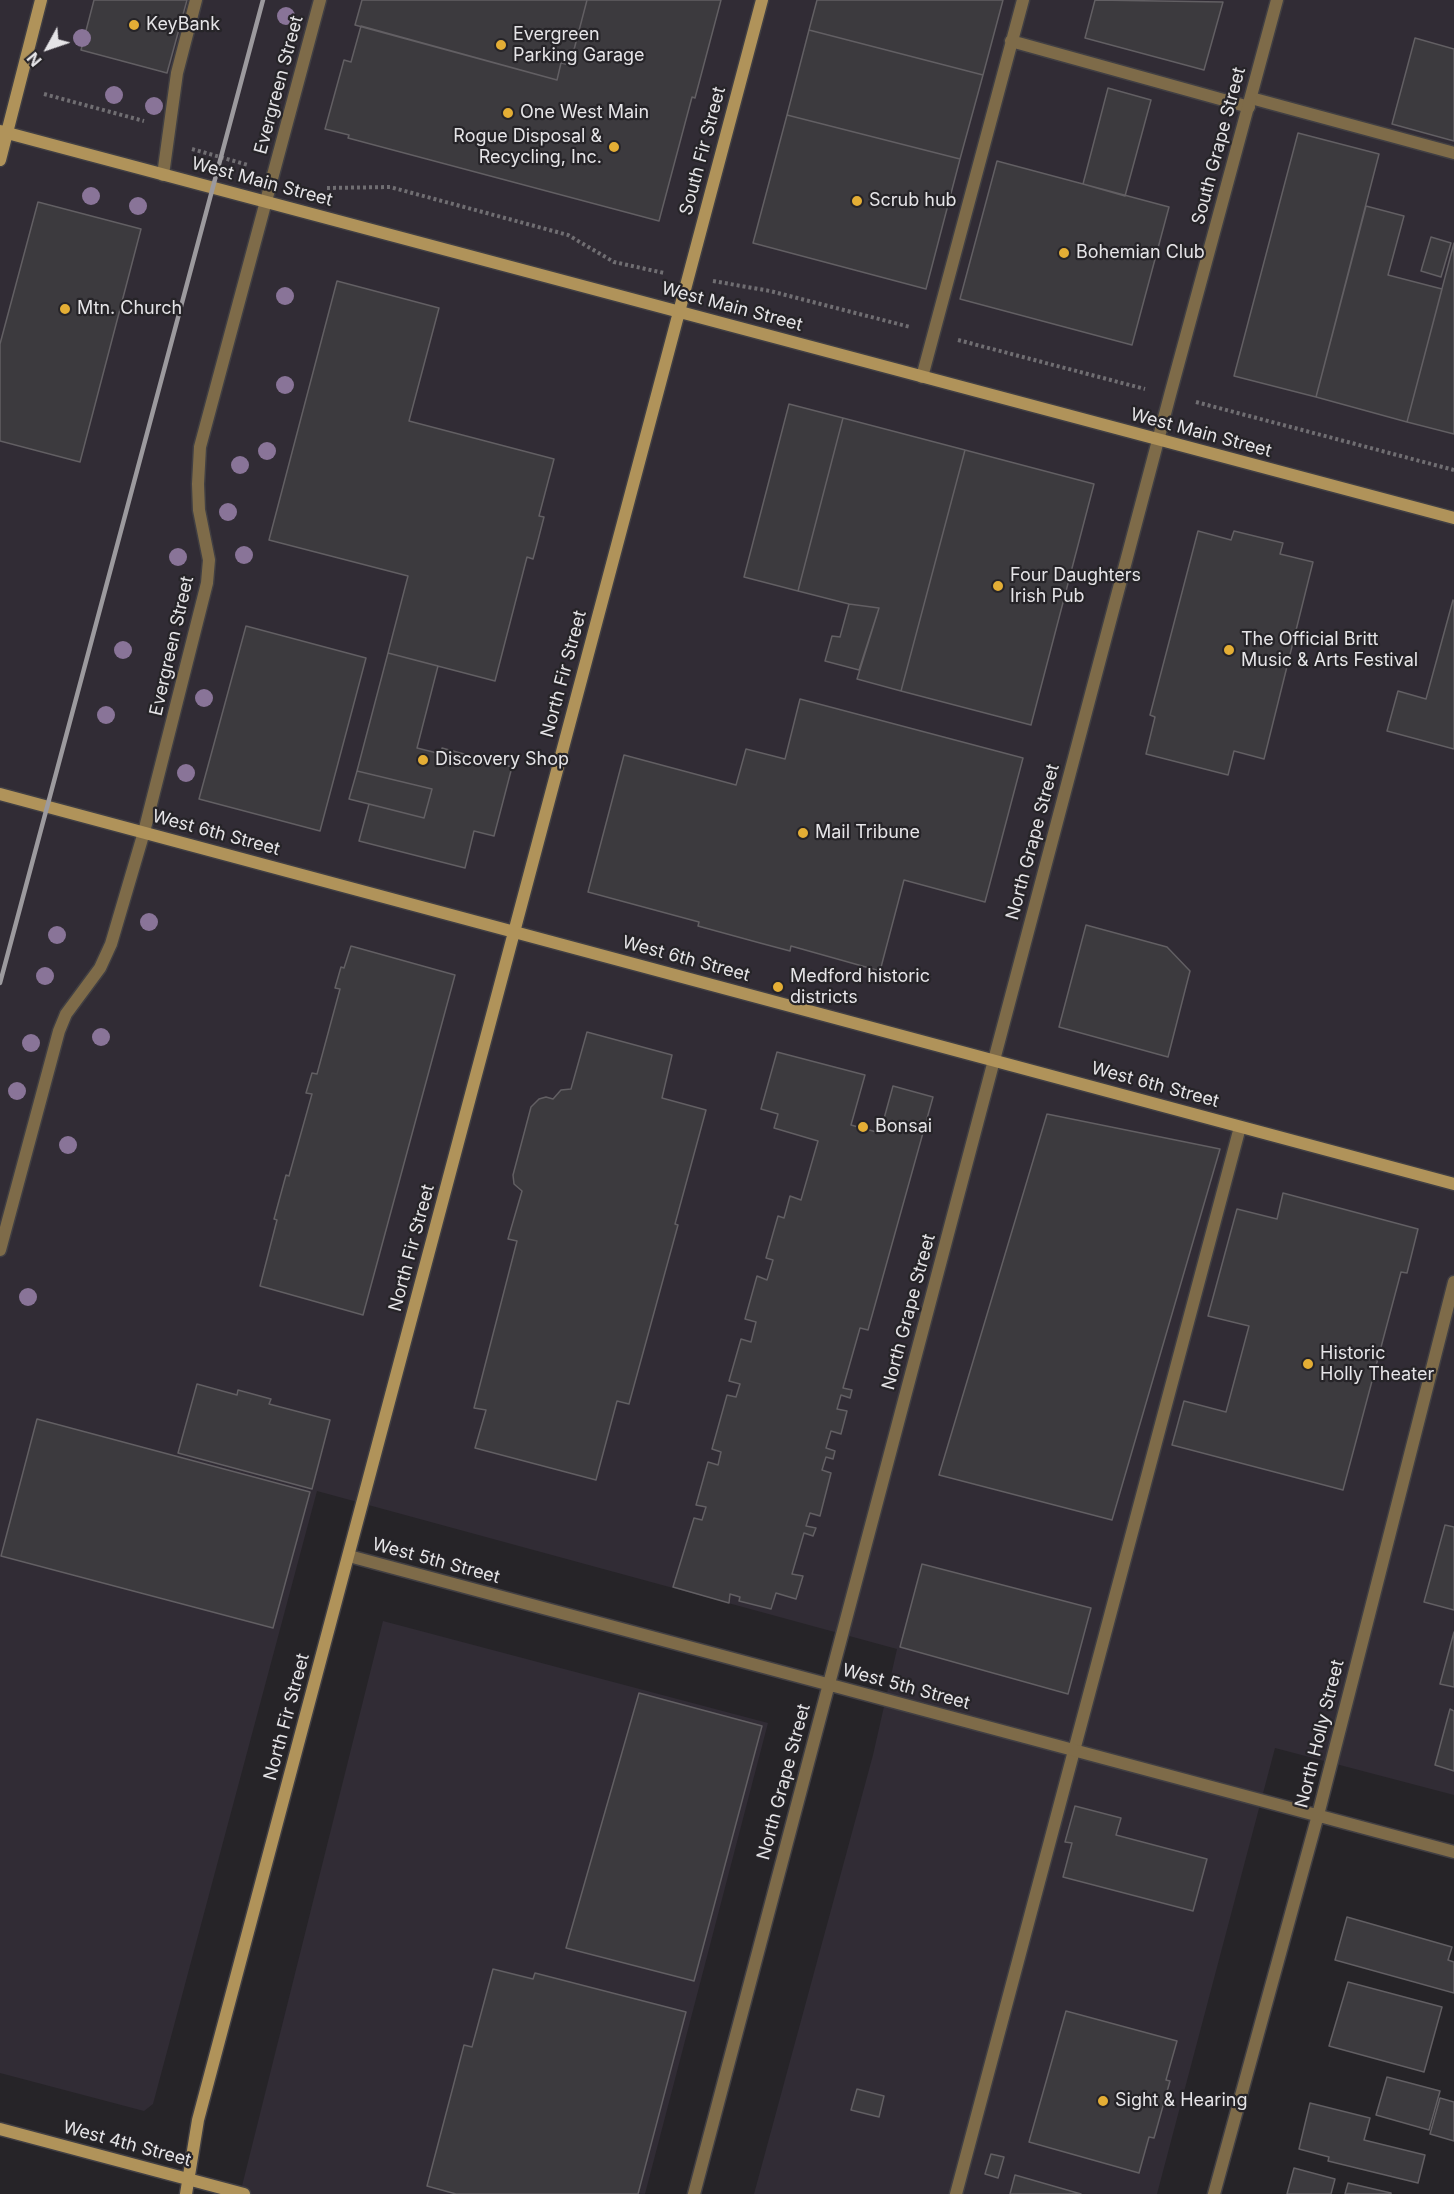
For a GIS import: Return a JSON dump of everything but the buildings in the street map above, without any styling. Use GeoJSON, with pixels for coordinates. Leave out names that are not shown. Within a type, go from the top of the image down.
{"type":"FeatureCollection","features":[{"type":"Feature","properties":{"kind":"street"},"geometry":{"type":"LineString","coordinates":[[0,160],[4,132],[41,0]]}},
{"type":"Feature","properties":{"kind":"street"},"geometry":{"type":"LineString","coordinates":[[163,175],[177,73],[196,0]]}},
{"type":"Feature","properties":{"kind":"street","name":"Evergreen Street"},"geometry":{"type":"LineString","coordinates":[[0,1250],[59,1030],[66,1014],[100,968],[111,944],[144,832],[207,583],[208,560],[198,492],[200,447],[320,0]]}},
{"type":"Feature","properties":{"kind":"street","name":"South Fir Street"},"geometry":{"type":"LineString","coordinates":[[679,312],[762,0]]}},
{"type":"Feature","properties":{"kind":"street"},"geometry":{"type":"LineString","coordinates":[[922,377],[1023,0]]}},
{"type":"Feature","properties":{"kind":"street","name":"South Grape Street"},"geometry":{"type":"LineString","coordinates":[[1158,439],[1277,0]]}},
{"type":"Feature","properties":{"kind":"street"},"geometry":{"type":"LineString","coordinates":[[1011,41],[1454,153]]}},
{"type":"Feature","properties":{"kind":"street","name":"West Main Street"},"geometry":{"type":"LineString","coordinates":[[4,132],[1454,518]]}},
{"type":"Feature","properties":{"kind":"street","name":"North Fir Street"},"geometry":{"type":"LineString","coordinates":[[186,2194],[198,2120],[679,312]]}},
{"type":"Feature","properties":{"kind":"street","name":"North Grape Street"},"geometry":{"type":"LineString","coordinates":[[694,2194],[1158,439]]}},
{"type":"Feature","properties":{"kind":"street","name":"West 6th Street"},"geometry":{"type":"LineString","coordinates":[[0,794],[1454,1184]]}},
{"type":"Feature","properties":{"kind":"street"},"geometry":{"type":"LineString","coordinates":[[956,2194],[1240,1127]]}},
{"type":"Feature","properties":{"kind":"street","name":"North Holly Street"},"geometry":{"type":"LineString","coordinates":[[1214,2194],[1318,1815],[1454,1282]]}},
{"type":"Feature","properties":{"kind":"street","name":"West 5th Street"},"geometry":{"type":"LineString","coordinates":[[349,1556],[1454,1852]]}},
{"type":"Feature","properties":{"kind":"street","name":"West 4th Street"},"geometry":{"type":"LineString","coordinates":[[0,2129],[244,2194]]}},
{"type":"Feature","properties":{"kind":"path"},"geometry":{"type":"LineString","coordinates":[[59,98],[155,124]]}},
{"type":"Feature","properties":{"kind":"path"},"geometry":{"type":"LineString","coordinates":[[189,148],[251,166]]}},
{"type":"Feature","properties":{"kind":"path"},"geometry":{"type":"LineString","coordinates":[[323,188],[390,187],[568,235],[608,259],[640,269]]}},
{"type":"Feature","properties":{"kind":"path"},"geometry":{"type":"LineString","coordinates":[[734,284],[914,328]]}},
{"type":"Feature","properties":{"kind":"path"},"geometry":{"type":"LineString","coordinates":[[950,338],[1124,383]]}},
{"type":"Feature","properties":{"kind":"path"},"geometry":{"type":"LineString","coordinates":[[1216,407],[1454,470]]}},
{"type":"Feature","properties":{"kind":"shaded area"},"geometry":{"type":"Polygon","coordinates":[[[0,0],[1454,0],[1454,1795],[1275,1748],[1157,2194],[754,2194],[873,1755],[897,1649],[317,1491],[153,2104],[144,2111],[0,2073],[0,0]]]}},
{"type":"Feature","properties":{"kind":"shaded area"},"geometry":{"type":"Polygon","coordinates":[[[383,1621],[768,1723],[645,2194],[240,2194],[383,1621]]]}},
{"type":"Feature","properties":{"kind":"railway"},"geometry":{"type":"LineString","coordinates":[[0,983],[263,0]]}},
{"type":"Feature","properties":{"kind":"place","name":"KeyBank"},"geometry":{"type":"Point","coordinates":[134,25]}},
{"type":"Feature","properties":{"kind":"place","name":"Evergreen Parking Garage"},"geometry":{"type":"Point","coordinates":[501,45]}},
{"type":"Feature","properties":{"kind":"place","name":"One West Main"},"geometry":{"type":"Point","coordinates":[508,113]}},
{"type":"Feature","properties":{"kind":"place","name":"Rogue Disposal & Recycling, Inc."},"geometry":{"type":"Point","coordinates":[614,147]}},
{"type":"Feature","properties":{"kind":"place","name":"Scrub hub"},"geometry":{"type":"Point","coordinates":[857,201]}},
{"type":"Feature","properties":{"kind":"place","name":"Bohemian Club"},"geometry":{"type":"Point","coordinates":[1064,253]}},
{"type":"Feature","properties":{"kind":"place","name":"Mtn. Church"},"geometry":{"type":"Point","coordinates":[65,309]}},
{"type":"Feature","properties":{"kind":"place","name":"Four Daughters Irish Pub"},"geometry":{"type":"Point","coordinates":[998,586]}},
{"type":"Feature","properties":{"kind":"place","name":"The Official Britt Music & Arts Festival"},"geometry":{"type":"Point","coordinates":[1229,650]}},
{"type":"Feature","properties":{"kind":"place","name":"Discovery Shop"},"geometry":{"type":"Point","coordinates":[423,760]}},
{"type":"Feature","properties":{"kind":"place","name":"Mail Tribune"},"geometry":{"type":"Point","coordinates":[803,833]}},
{"type":"Feature","properties":{"kind":"place","name":"Medford historic districts"},"geometry":{"type":"Point","coordinates":[778,987]}},
{"type":"Feature","properties":{"kind":"place","name":"Bonsai"},"geometry":{"type":"Point","coordinates":[863,1127]}},
{"type":"Feature","properties":{"kind":"place","name":"Historic Holly Theater"},"geometry":{"type":"Point","coordinates":[1308,1364]}},
{"type":"Feature","properties":{"kind":"place","name":"Sight & Hearing"},"geometry":{"type":"Point","coordinates":[1103,2101]}}]}
